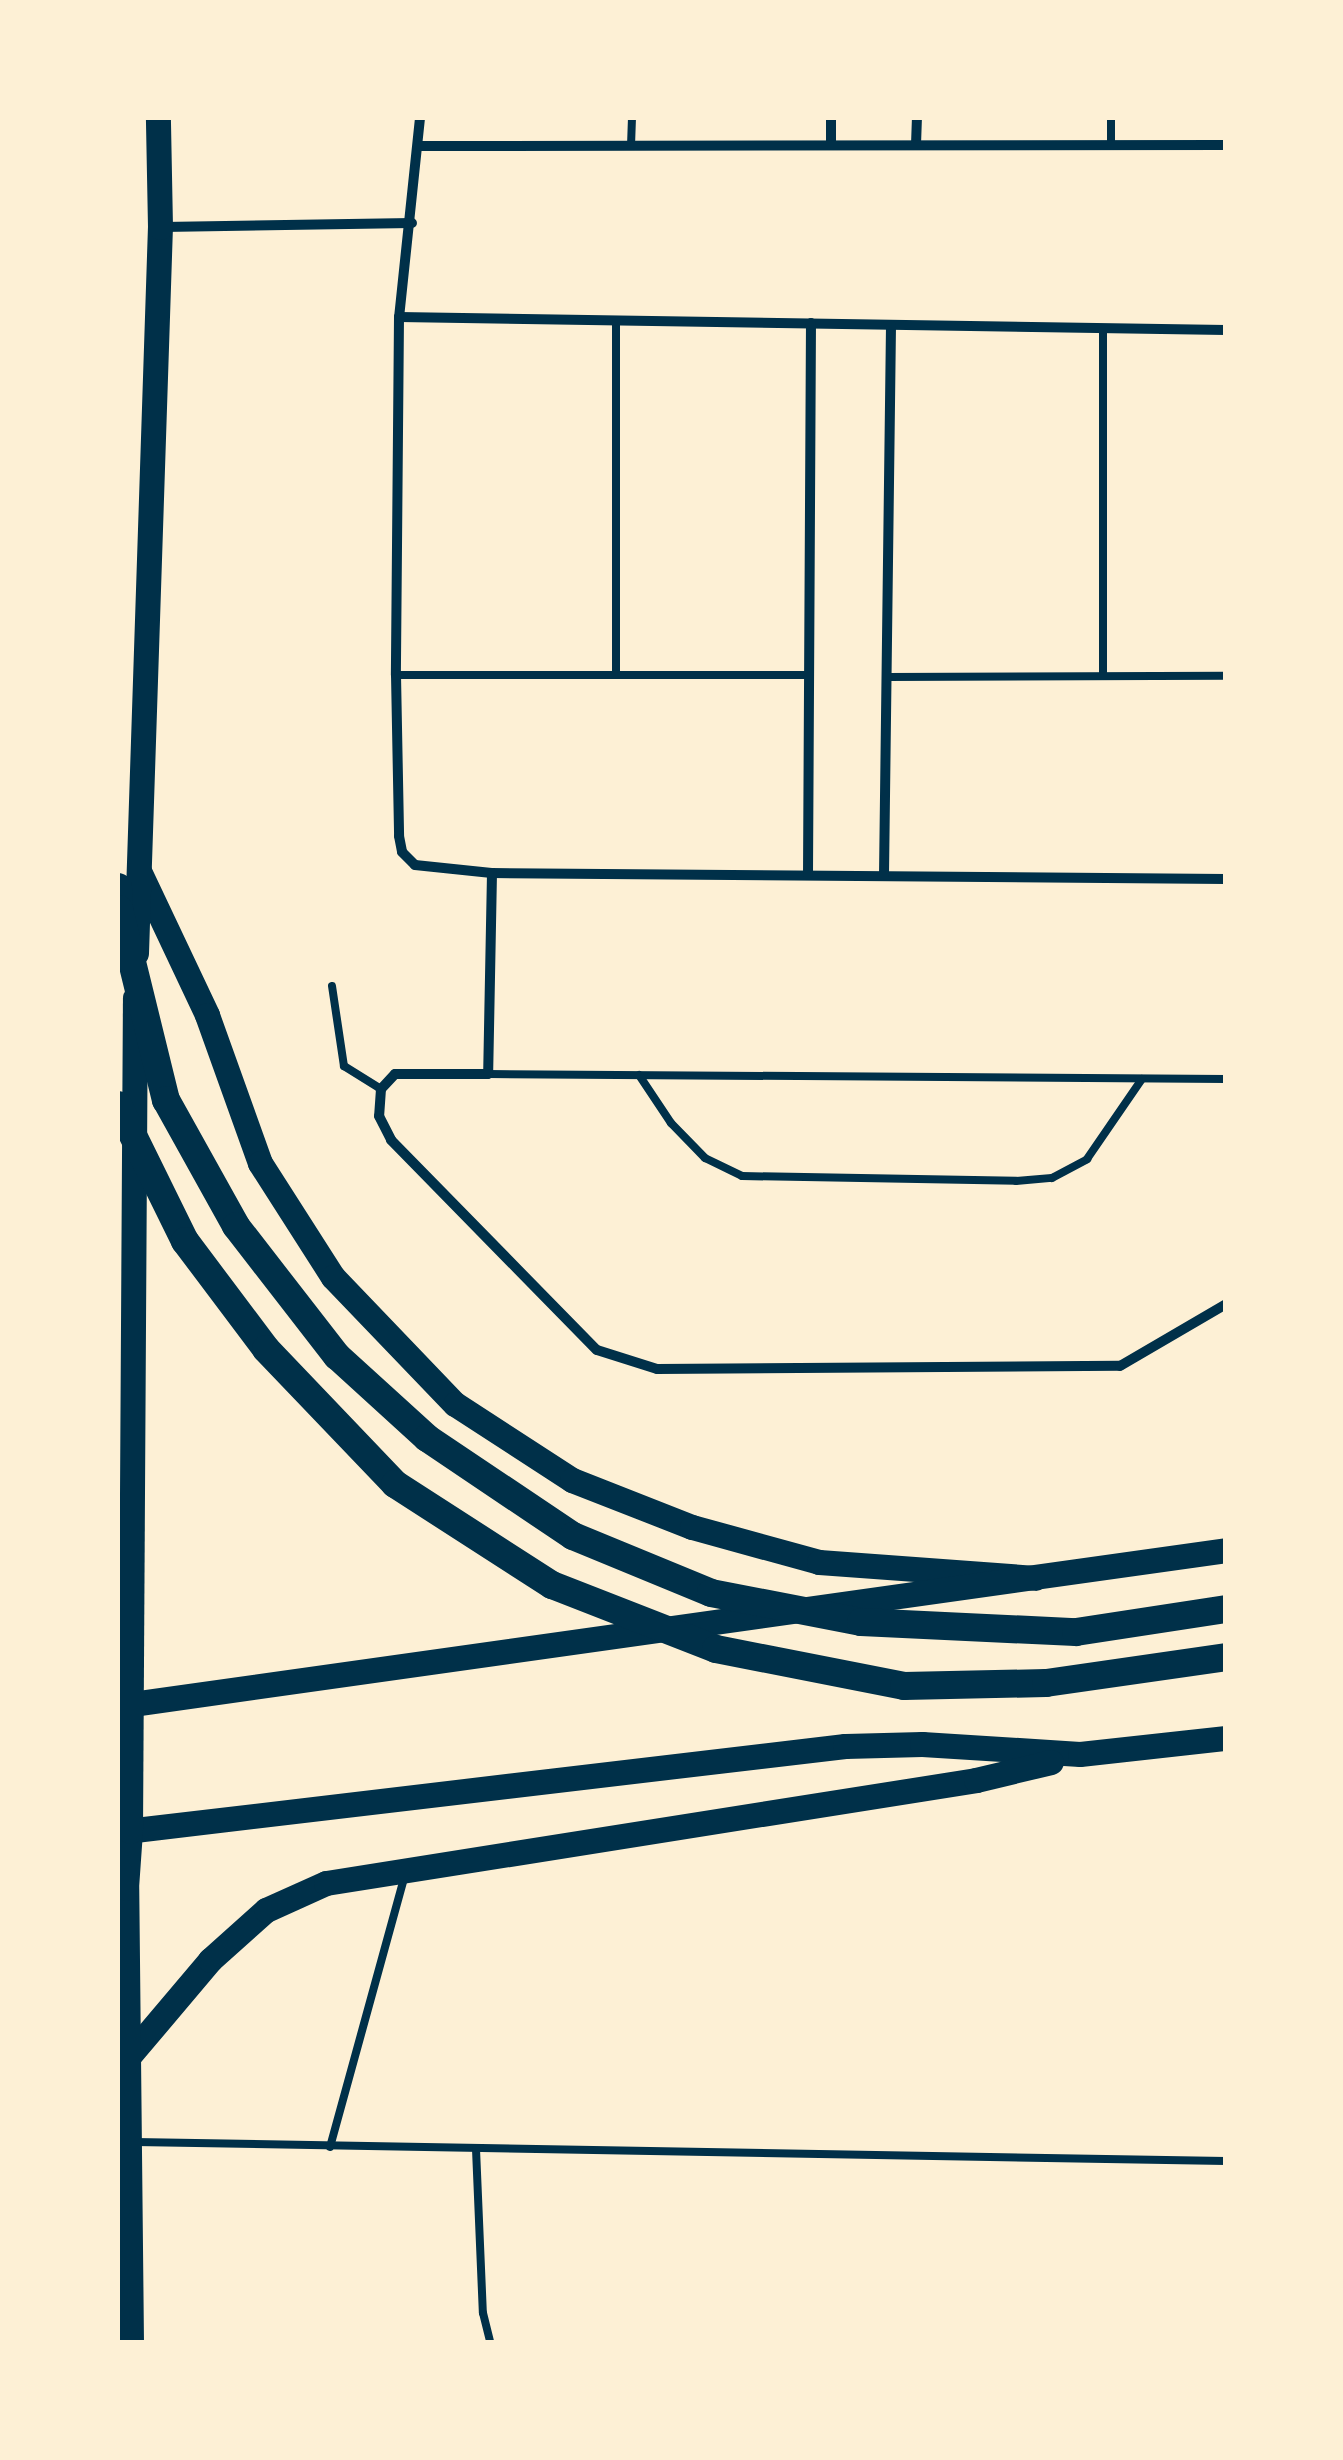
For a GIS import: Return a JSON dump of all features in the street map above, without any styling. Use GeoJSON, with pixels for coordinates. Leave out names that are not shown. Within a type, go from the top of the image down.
{"type":"FeatureCollection","features":[{"type":"Feature","properties":{"kind":"highway"},"geometry":{"type":"LineString","coordinates":[[118,887],[119,909],[166,1100],[236,1226],[337,1356],[428,1438],[573,1536],[711,1594],[860,1622],[1076,1632],[1226,1609]]}},
{"type":"Feature","properties":{"kind":"highway"},"geometry":{"type":"LineString","coordinates":[[118,1104],[185,1241],[266,1350],[395,1484],[552,1585],[716,1649],[904,1686],[1046,1683],[1226,1657]]}},
{"type":"Feature","properties":{"kind":"main road"},"geometry":{"type":"LineString","coordinates":[[132,2342],[124,1706],[136,864],[160,227],[158,118]]}},
{"type":"Feature","properties":{"kind":"main road"},"geometry":{"type":"LineString","coordinates":[[136,864],[207,1015],[260,1163],[333,1277],[455,1404],[572,1480],[692,1527],[820,1562],[1035,1578]]}},
{"type":"Feature","properties":{"kind":"main road"},"geometry":{"type":"LineString","coordinates":[[118,956],[136,932]]}},
{"type":"Feature","properties":{"kind":"main road"},"geometry":{"type":"LineString","coordinates":[[124,1706],[1226,1550]]}},
{"type":"Feature","properties":{"kind":"main road"},"geometry":{"type":"LineString","coordinates":[[129,2056],[210,1960],[266,1910],[326,1884],[976,1780],[1080,1754],[1226,1738]]}},
{"type":"Feature","properties":{"kind":"main road"},"geometry":{"type":"LineString","coordinates":[[124,1831],[846,1746],[922,1744],[1080,1754]]}},
{"type":"Feature","properties":{"kind":"street"},"geometry":{"type":"LineString","coordinates":[[420,118],[400,317],[396,675],[402,852],[414,865],[492,873],[1226,878]]}},
{"type":"Feature","properties":{"kind":"street"},"geometry":{"type":"LineString","coordinates":[[831,118],[831,145]]}},
{"type":"Feature","properties":{"kind":"street"},"geometry":{"type":"LineString","coordinates":[[916,118],[916,145]]}},
{"type":"Feature","properties":{"kind":"street"},"geometry":{"type":"LineString","coordinates":[[420,146],[1226,144]]}},
{"type":"Feature","properties":{"kind":"street"},"geometry":{"type":"LineString","coordinates":[[160,227],[412,223]]}},
{"type":"Feature","properties":{"kind":"street"},"geometry":{"type":"LineString","coordinates":[[400,317],[1226,330]]}},
{"type":"Feature","properties":{"kind":"street"},"geometry":{"type":"LineString","coordinates":[[808,875],[811,323]]}},
{"type":"Feature","properties":{"kind":"street"},"geometry":{"type":"LineString","coordinates":[[884,876],[891,325]]}},
{"type":"Feature","properties":{"kind":"street"},"geometry":{"type":"LineString","coordinates":[[492,873],[488,1074],[394,1074],[381,1088],[379,1116],[391,1140],[598,1350],[657,1369],[1120,1366],[1226,1304]]}},
{"type":"Feature","properties":{"kind":"lane"},"geometry":{"type":"LineString","coordinates":[[632,118],[632,146]]}},
{"type":"Feature","properties":{"kind":"lane"},"geometry":{"type":"LineString","coordinates":[[1111,118],[1111,144]]}},
{"type":"Feature","properties":{"kind":"lane"},"geometry":{"type":"LineString","coordinates":[[616,321],[616,675]]}},
{"type":"Feature","properties":{"kind":"lane"},"geometry":{"type":"LineString","coordinates":[[1103,676],[1104,328]]}},
{"type":"Feature","properties":{"kind":"lane"},"geometry":{"type":"LineString","coordinates":[[396,675],[809,675]]}},
{"type":"Feature","properties":{"kind":"lane"},"geometry":{"type":"LineString","coordinates":[[887,677],[1226,676]]}},
{"type":"Feature","properties":{"kind":"lane"},"geometry":{"type":"LineString","coordinates":[[332,986],[344,1066],[381,1088]]}},
{"type":"Feature","properties":{"kind":"lane"},"geometry":{"type":"LineString","coordinates":[[488,1074],[1226,1080]]}},
{"type":"Feature","properties":{"kind":"lane"},"geometry":{"type":"LineString","coordinates":[[639,1075],[671,1123],[704,1158],[742,1176],[1016,1181],[1052,1178],[1087,1159],[1142,1079]]}},
{"type":"Feature","properties":{"kind":"lane"},"geometry":{"type":"LineString","coordinates":[[330,2147],[406,1870]]}},
{"type":"Feature","properties":{"kind":"lane"},"geometry":{"type":"LineString","coordinates":[[131,2142],[1226,2161]]}},
{"type":"Feature","properties":{"kind":"lane"},"geometry":{"type":"LineString","coordinates":[[476,2149],[483,2313],[490,2342]]}}]}
